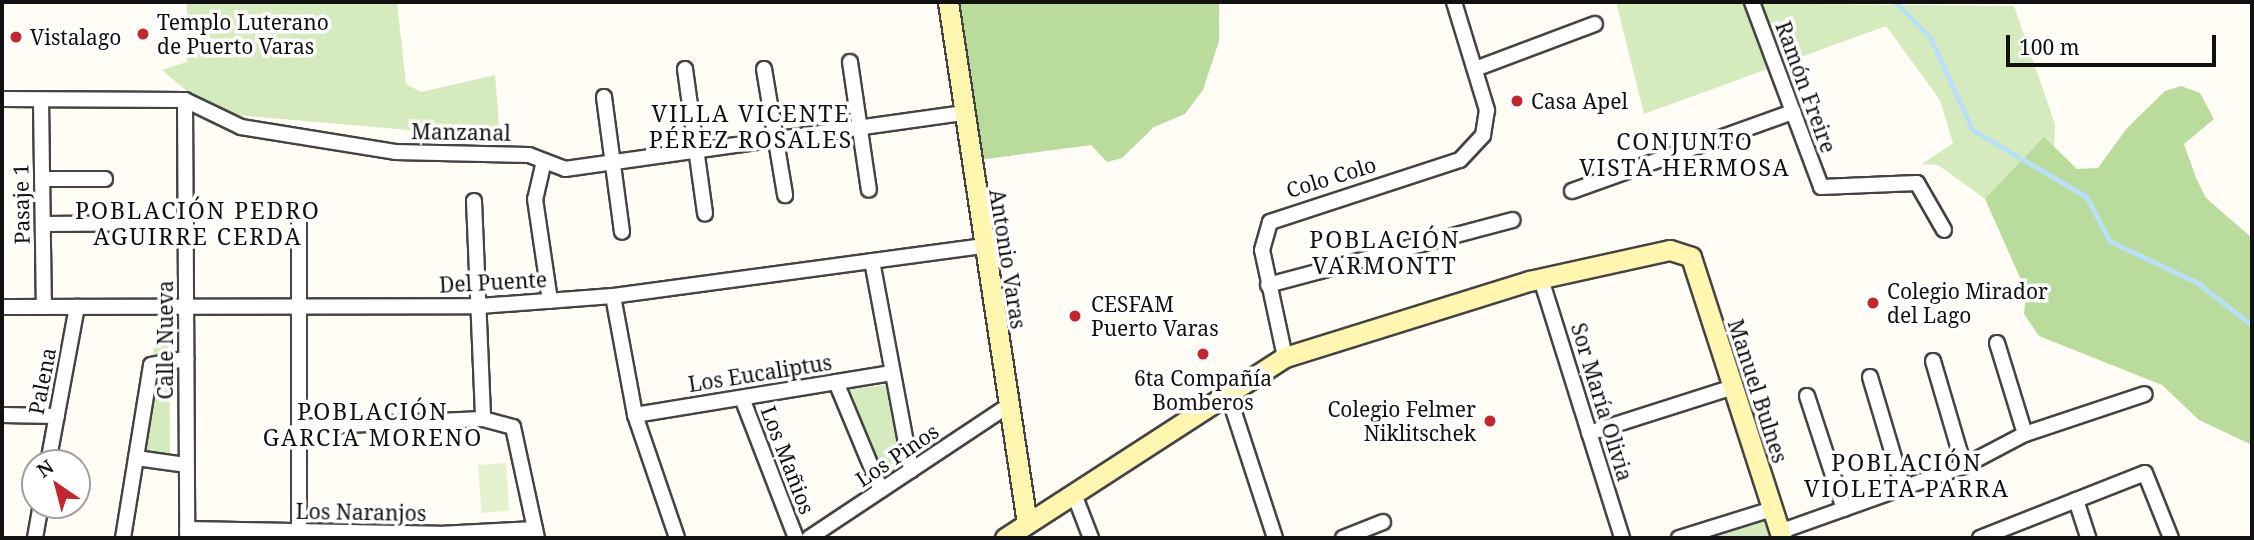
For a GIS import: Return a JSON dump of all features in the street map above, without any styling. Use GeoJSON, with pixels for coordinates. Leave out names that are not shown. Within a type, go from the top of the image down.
{"type":"FeatureCollection","features":[{"type":"Feature","properties":{"kind":"street","name":"Antonio Varas"},"geometry":{"type":"LineString","coordinates":[[948,2],[1027,523]]}},
{"type":"Feature","properties":{"kind":"street"},"geometry":{"type":"LineString","coordinates":[[1454,2],[1475,69],[1595,24]]}},
{"type":"Feature","properties":{"kind":"street","name":"Ramón Freire"},"geometry":{"type":"LineString","coordinates":[[1752,2],[1821,187],[1917,183],[1944,230]]}},
{"type":"Feature","properties":{"kind":"street"},"geometry":{"type":"LineString","coordinates":[[850,62],[869,190]]}},
{"type":"Feature","properties":{"kind":"street"},"geometry":{"type":"LineString","coordinates":[[685,69],[705,214]]}},
{"type":"Feature","properties":{"kind":"street"},"geometry":{"type":"LineString","coordinates":[[764,69],[785,195]]}},
{"type":"Feature","properties":{"kind":"street","name":"Colo Colo"},"geometry":{"type":"LineString","coordinates":[[1285,357],[1268,285],[1262,242],[1275,217],[1460,160],[1479,143],[1487,119],[1475,69]]}},
{"type":"Feature","properties":{"kind":"street"},"geometry":{"type":"LineString","coordinates":[[604,97],[622,232]]}},
{"type":"Feature","properties":{"kind":"street","name":"Manzanal"},"geometry":{"type":"LineString","coordinates":[[2,99],[185,100],[241,127],[395,152],[481,150],[544,161],[565,169],[964,113]]}},
{"type":"Feature","properties":{"kind":"street","name":"Pasaje 1"},"geometry":{"type":"LineString","coordinates":[[41,100],[44,307]]}},
{"type":"Feature","properties":{"kind":"street","name":"Calle Nueva"},"geometry":{"type":"LineString","coordinates":[[185,100],[187,533]]}},
{"type":"Feature","properties":{"kind":"street"},"geometry":{"type":"LineString","coordinates":[[1572,191],[1793,112]]}},
{"type":"Feature","properties":{"kind":"street"},"geometry":{"type":"LineString","coordinates":[[544,161],[535,199],[550,301]]}},
{"type":"Feature","properties":{"kind":"street"},"geometry":{"type":"LineString","coordinates":[[42,179],[106,179]]}},
{"type":"Feature","properties":{"kind":"street"},"geometry":{"type":"LineString","coordinates":[[474,201],[483,419]]}},
{"type":"Feature","properties":{"kind":"street"},"geometry":{"type":"LineString","coordinates":[[299,212],[302,306],[299,535]]}},
{"type":"Feature","properties":{"kind":"street"},"geometry":{"type":"LineString","coordinates":[[1268,285],[1512,220]]}},
{"type":"Feature","properties":{"kind":"street"},"geometry":{"type":"LineString","coordinates":[[43,224],[186,223]]}},
{"type":"Feature","properties":{"kind":"street","name":"Del Puente"},"geometry":{"type":"LineString","coordinates":[[2,307],[480,306],[613,296],[983,246]]}},
{"type":"Feature","properties":{"kind":"street","name":"Manuel Bulnes"},"geometry":{"type":"LineString","coordinates":[[1541,279],[1636,253],[1677,251],[1691,257],[1780,535]]}},
{"type":"Feature","properties":{"kind":"street"},"geometry":{"type":"LineString","coordinates":[[872,261],[911,470]]}},
{"type":"Feature","properties":{"kind":"street"},"geometry":{"type":"LineString","coordinates":[[1005,538],[1227,391],[1285,357],[1541,279]]}},
{"type":"Feature","properties":{"kind":"street","name":"Sor María Olivia"},"geometry":{"type":"LineString","coordinates":[[1541,279],[1622,538]]}},
{"type":"Feature","properties":{"kind":"street"},"geometry":{"type":"LineString","coordinates":[[613,296],[635,415],[677,538]]}},
{"type":"Feature","properties":{"kind":"street","name":"Palena"},"geometry":{"type":"LineString","coordinates":[[51,449],[77,307]]}},
{"type":"Feature","properties":{"kind":"street"},"geometry":{"type":"LineString","coordinates":[[1997,343],[2025,434]]}},
{"type":"Feature","properties":{"kind":"street"},"geometry":{"type":"LineString","coordinates":[[123,538],[151,365],[186,359]]}},
{"type":"Feature","properties":{"kind":"street"},"geometry":{"type":"LineString","coordinates":[[1933,361],[1964,466]]}},
{"type":"Feature","properties":{"kind":"street","name":"Los Eucaliptus"},"geometry":{"type":"LineString","coordinates":[[635,415],[892,373]]}},
{"type":"Feature","properties":{"kind":"street"},"geometry":{"type":"LineString","coordinates":[[1870,377],[1903,488]]}},
{"type":"Feature","properties":{"kind":"street"},"geometry":{"type":"LineString","coordinates":[[836,382],[881,490]]}},
{"type":"Feature","properties":{"kind":"street"},"geometry":{"type":"LineString","coordinates":[[1589,433],[1733,387]]}},
{"type":"Feature","properties":{"kind":"street"},"geometry":{"type":"LineString","coordinates":[[1227,391],[1275,538]]}},
{"type":"Feature","properties":{"kind":"street"},"geometry":{"type":"LineString","coordinates":[[1780,535],[1964,466],[2025,434],[2145,394]]}},
{"type":"Feature","properties":{"kind":"street"},"geometry":{"type":"LineString","coordinates":[[1807,396],[1844,509]]}},
{"type":"Feature","properties":{"kind":"street","name":"Los Mañios"},"geometry":{"type":"LineString","coordinates":[[742,397],[796,538]]}},
{"type":"Feature","properties":{"kind":"street","name":"Los Pinos"},"geometry":{"type":"LineString","coordinates":[[809,538],[1008,406]]}},
{"type":"Feature","properties":{"kind":"street"},"geometry":{"type":"LineString","coordinates":[[2,415],[57,416]]}},
{"type":"Feature","properties":{"kind":"street"},"geometry":{"type":"LineString","coordinates":[[300,427],[483,419],[513,427],[536,534]]}},
{"type":"Feature","properties":{"kind":"street"},"geometry":{"type":"LineString","coordinates":[[136,458],[186,464]]}},
{"type":"Feature","properties":{"kind":"street"},"geometry":{"type":"LineString","coordinates":[[1983,538],[2146,472],[2171,538]]}},
{"type":"Feature","properties":{"kind":"street"},"geometry":{"type":"LineString","coordinates":[[1074,494],[1091,538]]}},
{"type":"Feature","properties":{"kind":"street"},"geometry":{"type":"LineString","coordinates":[[2076,500],[2088,538]]}},
{"type":"Feature","properties":{"kind":"street"},"geometry":{"type":"LineString","coordinates":[[1679,538],[1772,509]]}},
{"type":"Feature","properties":{"kind":"street"},"geometry":{"type":"LineString","coordinates":[[35,538],[38,519]]}},
{"type":"Feature","properties":{"kind":"street"},"geometry":{"type":"LineString","coordinates":[[1343,538],[1382,522]]}},
{"type":"Feature","properties":{"kind":"street","name":"Los Naranjos"},"geometry":{"type":"LineString","coordinates":[[187,533],[439,536],[536,534]]}},
{"type":"Feature","properties":{"kind":"green space"},"geometry":{"type":"Polygon","coordinates":[[[187,2],[397,2],[406,84],[421,92],[495,75],[500,138],[237,115],[188,92],[162,70],[187,62],[187,2]]]}},
{"type":"Feature","properties":{"kind":"green space"},"geometry":{"type":"Polygon","coordinates":[[[954,2],[1219,2],[1219,41],[1203,90],[1185,114],[1154,127],[1122,158],[1107,162],[1091,145],[979,160],[954,2]]]}},
{"type":"Feature","properties":{"kind":"green space"},"geometry":{"type":"Polygon","coordinates":[[[1616,2],[2014,6],[2055,124],[2054,160],[2007,197],[1985,199],[1938,165],[1922,164],[1953,143],[1940,100],[1886,26],[1644,114],[1616,2]]]}},
{"type":"Feature","properties":{"kind":"green space"},"geometry":{"type":"Polygon","coordinates":[[[2181,86],[2200,93],[2214,119],[2184,144],[2196,178],[2206,198],[2252,238],[2252,445],[2199,420],[2162,385],[2039,336],[2024,314],[2026,291],[1985,199],[2044,137],[2077,169],[2098,168],[2127,128],[2165,91],[2181,86]]]}},
{"type":"Feature","properties":{"kind":"green space"},"geometry":{"type":"Polygon","coordinates":[[[169,316],[170,456],[141,450],[158,317],[169,316]]]}},
{"type":"Feature","properties":{"kind":"green space"},"geometry":{"type":"Polygon","coordinates":[[[887,385],[902,471],[886,481],[850,389],[887,385]]]}},
{"type":"Feature","properties":{"kind":"green space"},"geometry":{"type":"Polygon","coordinates":[[[506,463],[509,511],[481,513],[478,465],[506,463]]]}},
{"type":"Feature","properties":{"kind":"green space"},"geometry":{"type":"Polygon","coordinates":[[[1765,520],[1771,538],[1705,538],[1765,520]]]}},
{"type":"Feature","properties":{"kind":"waterway"},"geometry":{"type":"LineString","coordinates":[[1896,2],[1931,38],[1973,130],[2087,197],[2110,241],[2198,283],[2252,325]]}},
{"type":"Feature","properties":{"kind":"place","name":"Templo Luterano de Puerto Varas"},"geometry":{"type":"Point","coordinates":[143,34]}},
{"type":"Feature","properties":{"kind":"place","name":"Vistalago"},"geometry":{"type":"Point","coordinates":[16,37]}},
{"type":"Feature","properties":{"kind":"place","name":"Casa Apel"},"geometry":{"type":"Point","coordinates":[1517,101]}},
{"type":"Feature","properties":{"kind":"place","name":"Colegio Mirador del Lago"},"geometry":{"type":"Point","coordinates":[1873,303]}},
{"type":"Feature","properties":{"kind":"place","name":"CESFAM Puerto Varas"},"geometry":{"type":"Point","coordinates":[1075,316]}},
{"type":"Feature","properties":{"kind":"place","name":"6ta Compañía Bomberos"},"geometry":{"type":"Point","coordinates":[1203,354]}},
{"type":"Feature","properties":{"kind":"place","name":"Colegio Felmer Niklitschek"},"geometry":{"type":"Point","coordinates":[1490,421]}},
{"type":"Feature","properties":{"kind":"district","name":"VILLA VICENTE PÉREZ ROSALES"},"geometry":{"type":"Point","coordinates":[751,126]}},
{"type":"Feature","properties":{"kind":"district","name":"CONJUNTO VISTA HERMOSA"},"geometry":{"type":"Point","coordinates":[1685,154]}},
{"type":"Feature","properties":{"kind":"district","name":"POBLACIÓN PEDRO AGUIRRE CERDA"},"geometry":{"type":"Point","coordinates":[198,223]}},
{"type":"Feature","properties":{"kind":"district","name":"POBLACIÓN VARMONTT"},"geometry":{"type":"Point","coordinates":[1385,252]}},
{"type":"Feature","properties":{"kind":"district","name":"POBLACIÓN GARCIA MORENO"},"geometry":{"type":"Point","coordinates":[373,424]}},
{"type":"Feature","properties":{"kind":"district","name":"POBLACIÓN VIOLETA PARRA"},"geometry":{"type":"Point","coordinates":[1907,475]}}]}
